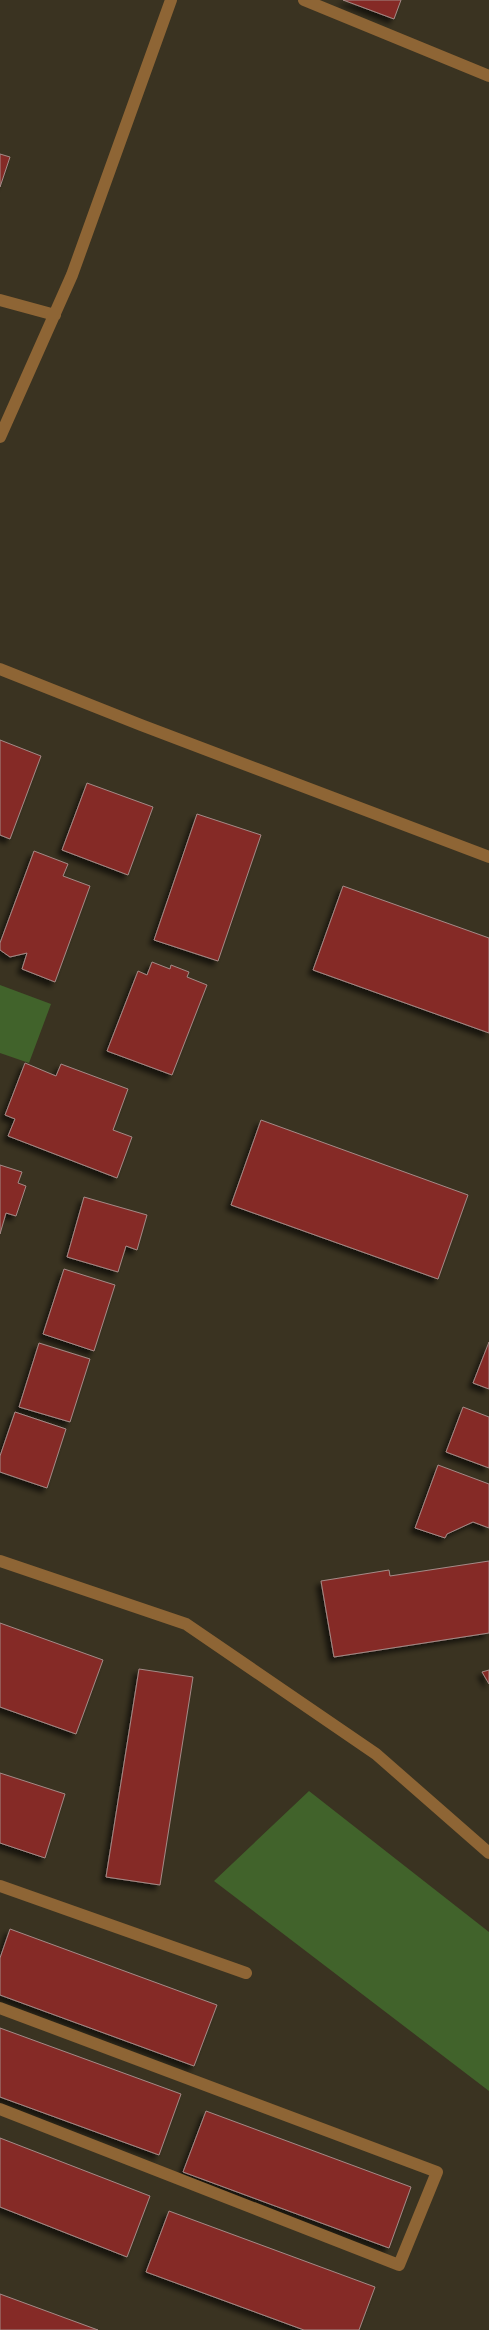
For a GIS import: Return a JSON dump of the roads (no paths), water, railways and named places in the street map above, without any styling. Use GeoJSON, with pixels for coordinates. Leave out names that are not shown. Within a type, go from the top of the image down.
{"type":"FeatureCollection","features":[{"type":"Feature","properties":{"kind":"street"},"geometry":{"type":"LineString","coordinates":[[0,437],[72,275],[172,0]]}},
{"type":"Feature","properties":{"kind":"street"},"geometry":{"type":"LineString","coordinates":[[304,0],[489,76]]}},
{"type":"Feature","properties":{"kind":"street"},"geometry":{"type":"LineString","coordinates":[[0,300],[54,315]]}},
{"type":"Feature","properties":{"kind":"street"},"geometry":{"type":"LineString","coordinates":[[0,669],[489,858]]}},
{"type":"Feature","properties":{"kind":"street"},"geometry":{"type":"LineString","coordinates":[[0,1561],[186,1624],[376,1754],[487,1846]]}},
{"type":"Feature","properties":{"kind":"street"},"geometry":{"type":"LineString","coordinates":[[0,1887],[246,1973]]}},
{"type":"Feature","properties":{"kind":"street"},"geometry":{"type":"LineString","coordinates":[[0,2008],[437,2172],[399,2265],[0,2109]]}}]}
